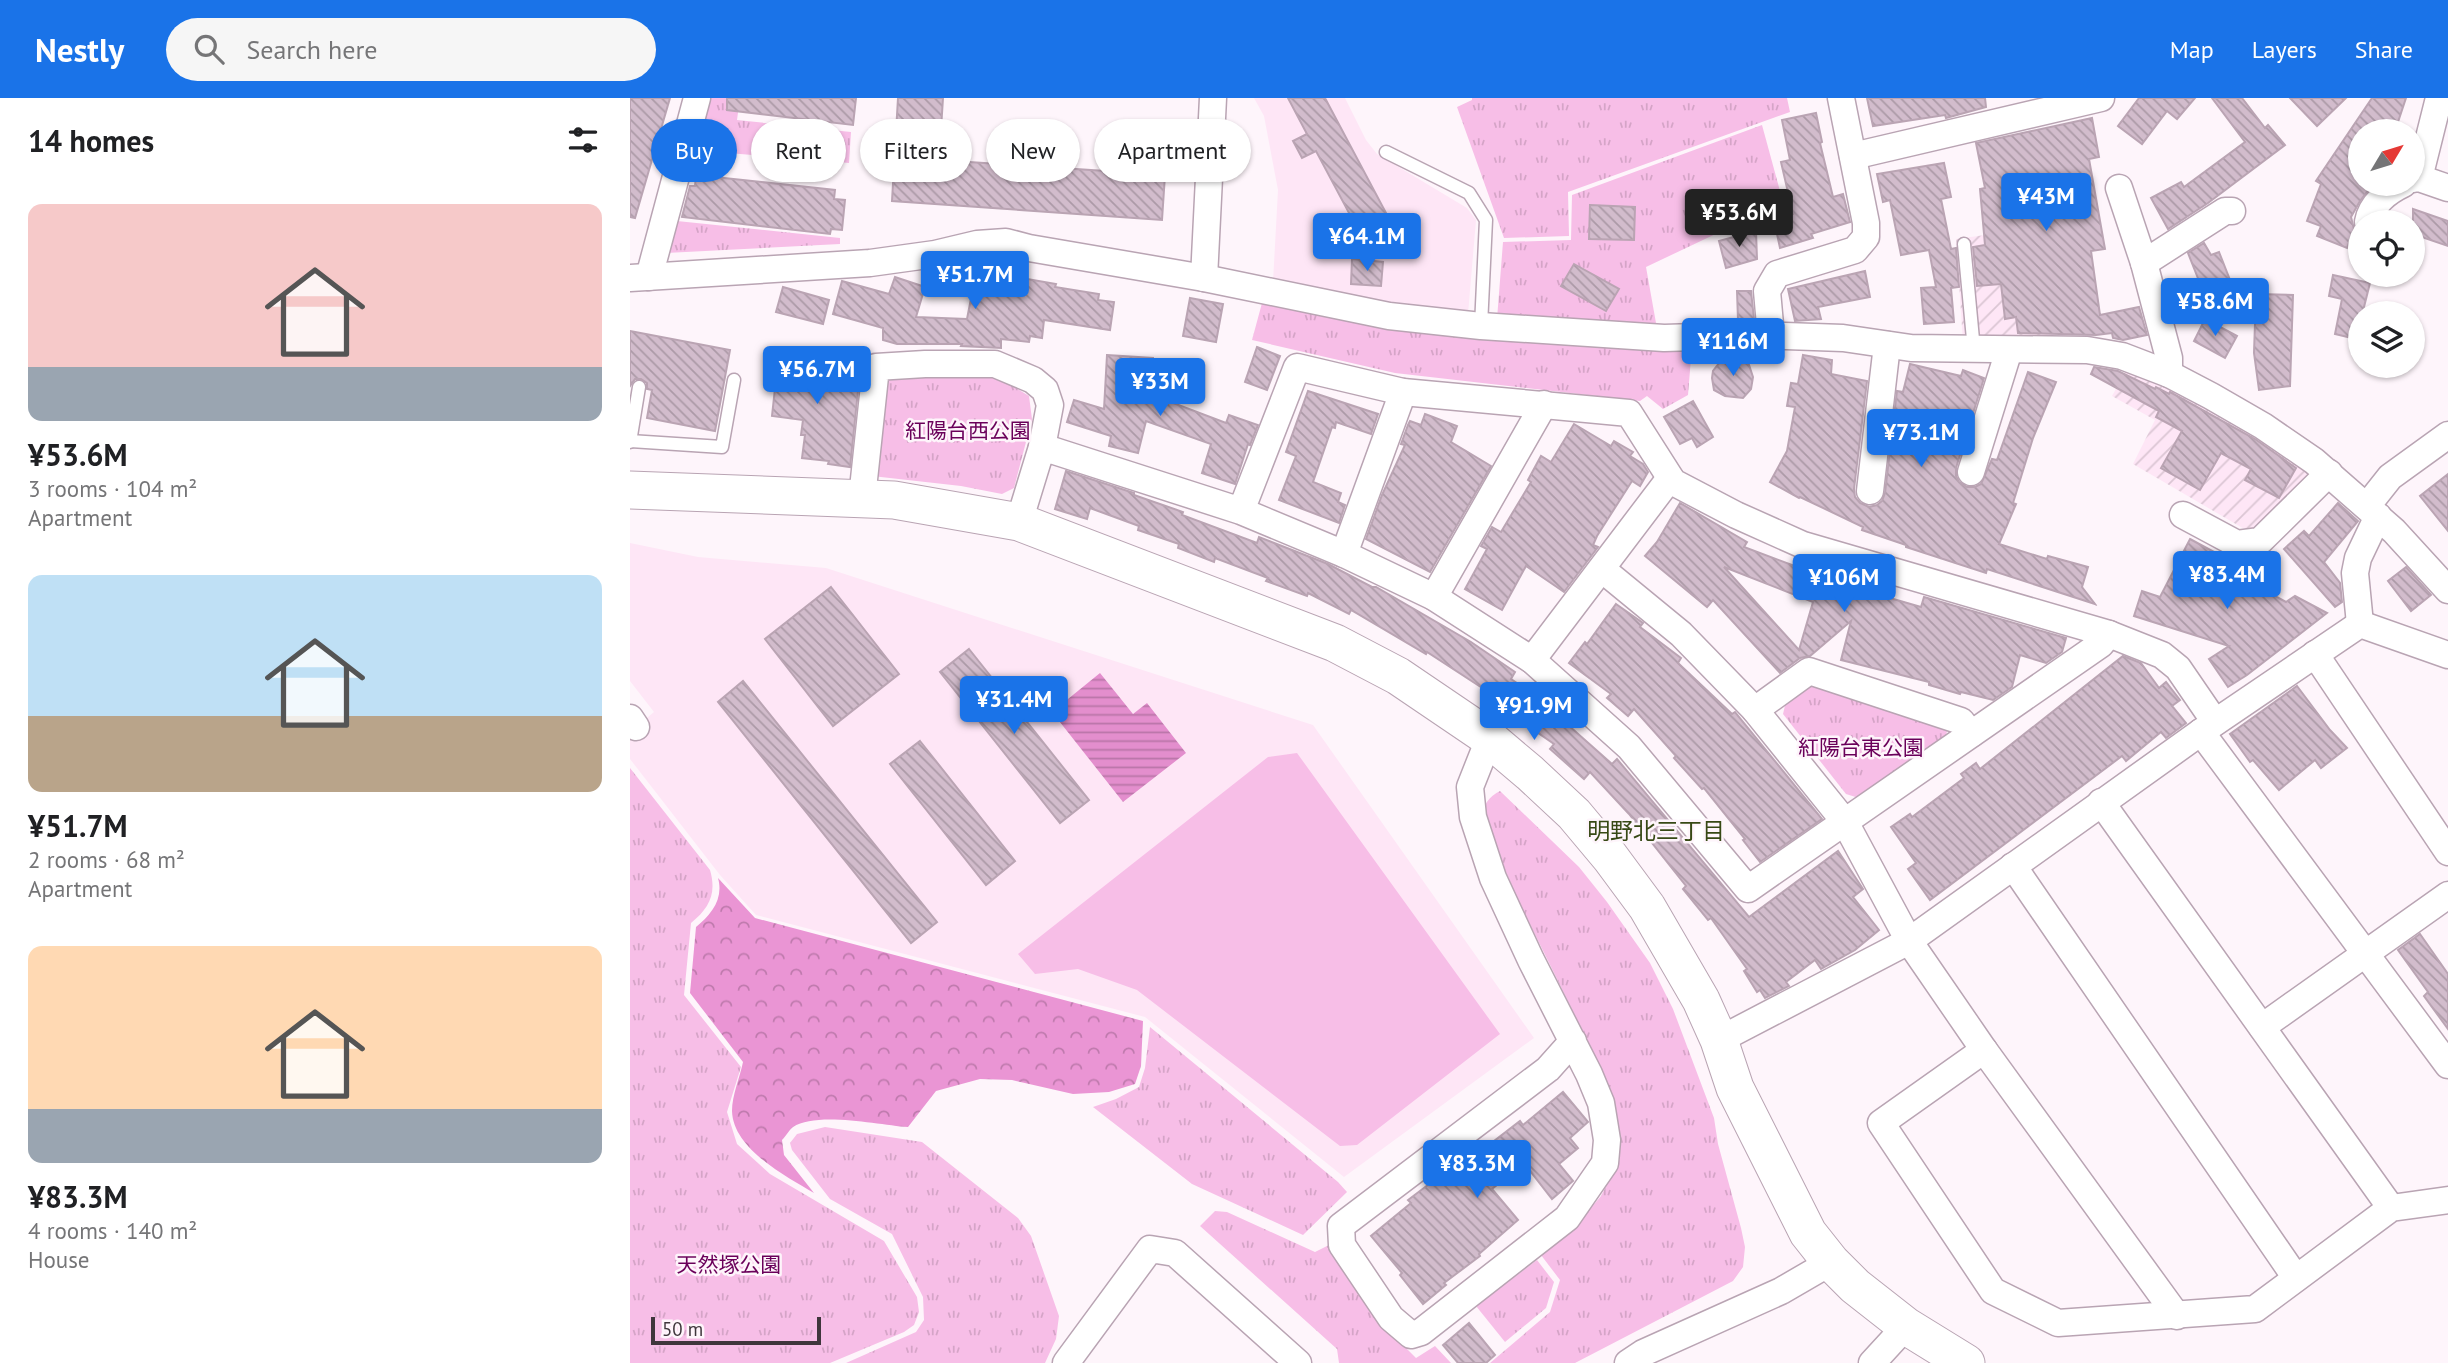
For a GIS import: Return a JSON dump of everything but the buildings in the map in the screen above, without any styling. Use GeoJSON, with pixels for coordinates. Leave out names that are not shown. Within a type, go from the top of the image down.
{"type":"FeatureCollection","features":[{"type":"Feature","properties":{"kind":"street"},"geometry":{"type":"LineString","coordinates":[[697,98],[640,277],[870,263],[935,254],[977,244],[1006,242],[1054,253],[1205,278],[1389,316],[1481,326],[1664,338],[1843,338],[1887,345],[1974,350],[2087,350],[2122,356],[2169,374],[2263,426],[2329,473],[2445,579]]}},
{"type":"Feature","properties":{"kind":"street"},"geometry":{"type":"LineString","coordinates":[[1205,278],[1213,98]]}},
{"type":"Feature","properties":{"kind":"street"},"geometry":{"type":"LineString","coordinates":[[1771,336],[1768,290],[1777,274],[1855,250],[1866,237],[1866,222],[1841,98]]}},
{"type":"Feature","properties":{"kind":"street"},"geometry":{"type":"LineString","coordinates":[[1853,156],[2101,98]]}},
{"type":"Feature","properties":{"kind":"street"},"geometry":{"type":"LineString","coordinates":[[2426,137],[2439,98]]}},
{"type":"Feature","properties":{"kind":"street"},"geometry":{"type":"LineString","coordinates":[[2426,183],[2448,188]]}},
{"type":"Feature","properties":{"kind":"street"},"geometry":{"type":"LineString","coordinates":[[2119,188],[2144,263],[2169,358],[2169,374]]}},
{"type":"Feature","properties":{"kind":"street"},"geometry":{"type":"LineString","coordinates":[[2144,263],[2225,211],[2232,211]]}},
{"type":"Feature","properties":{"kind":"street"},"geometry":{"type":"LineString","coordinates":[[1870,491],[1887,345]]}},
{"type":"Feature","properties":{"kind":"street"},"geometry":{"type":"LineString","coordinates":[[1971,472],[2008,350]]}},
{"type":"Feature","properties":{"kind":"street"},"geometry":{"type":"LineString","coordinates":[[862,498],[876,367],[995,364],[1034,380],[1045,390],[1050,405],[1042,447],[1019,522]]}},
{"type":"Feature","properties":{"kind":"street"},"geometry":{"type":"LineString","coordinates":[[1241,511],[1297,368],[1404,392],[1629,413],[1673,482],[1736,515],[1803,545],[2109,634],[2162,655],[2178,668],[2208,727],[2365,954],[2448,1065]]}},
{"type":"Feature","properties":{"kind":"street"},"geometry":{"type":"LineString","coordinates":[[1344,554],[1404,392]]}},
{"type":"Feature","properties":{"kind":"street"},"geometry":{"type":"LineString","coordinates":[[1434,597],[1544,404]]}},
{"type":"Feature","properties":{"kind":"street"},"geometry":{"type":"LineString","coordinates":[[2360,624],[2355,573],[2372,511],[2390,477],[2448,436]]}},
{"type":"Feature","properties":{"kind":"street"},"geometry":{"type":"LineString","coordinates":[[1042,447],[1241,511],[1344,554],[1434,597],[1532,660],[1629,747],[1748,889],[2101,644],[2109,634]]}},
{"type":"Feature","properties":{"kind":"street"},"geometry":{"type":"LineString","coordinates":[[2183,515],[2237,544],[2260,541],[2329,473]]}},
{"type":"Feature","properties":{"kind":"street"},"geometry":{"type":"LineString","coordinates":[[1532,660],[1670,478]]}},
{"type":"Feature","properties":{"kind":"street"},"geometry":{"type":"LineString","coordinates":[[630,490],[894,500],[1019,522],[1335,643],[1398,676],[1489,739],[1574,814],[1611,857],[1647,907],[1701,1000],[1719,1040],[1735,1088],[1808,1233],[1855,1286],[1906,1326],[1966,1363]]}},
{"type":"Feature","properties":{"kind":"street"},"geometry":{"type":"LineString","coordinates":[[1602,569],[1681,634],[1755,710],[1845,822],[1909,941],[1984,1050],[2177,1316]]}},
{"type":"Feature","properties":{"kind":"street"},"geometry":{"type":"LineString","coordinates":[[1719,1040],[1909,941],[2101,802],[2360,624]]}},
{"type":"Feature","properties":{"kind":"street"},"geometry":{"type":"LineString","coordinates":[[2360,624],[2448,655]]}},
{"type":"Feature","properties":{"kind":"street"},"geometry":{"type":"LineString","coordinates":[[2315,654],[2448,852]]}},
{"type":"Feature","properties":{"kind":"street"},"geometry":{"type":"LineString","coordinates":[[1755,710],[1809,671],[1961,722],[1971,734]]}},
{"type":"Feature","properties":{"kind":"street"},"geometry":{"type":"LineString","coordinates":[[1489,739],[1470,787],[1473,817],[1493,878],[1573,1041],[1601,1103],[1607,1140],[1605,1163],[1567,1218],[1421,1332],[1411,1335],[1391,1318],[1342,1245],[1341,1226],[1548,1069],[1573,1041]]}},
{"type":"Feature","properties":{"kind":"street"},"geometry":{"type":"LineString","coordinates":[[2101,802],[2391,1208]]}},
{"type":"Feature","properties":{"kind":"street"},"geometry":{"type":"LineString","coordinates":[[2013,866],[2296,1278]]}},
{"type":"Feature","properties":{"kind":"street"},"geometry":{"type":"LineString","coordinates":[[2262,1027],[2448,895]]}},
{"type":"Feature","properties":{"kind":"street"},"geometry":{"type":"LineString","coordinates":[[1984,1050],[1881,1123],[1993,1291],[2059,1323],[2255,1309],[2391,1208],[2448,1200]]}},
{"type":"Feature","properties":{"kind":"street"},"geometry":{"type":"LineString","coordinates":[[1066,1363],[1150,1249],[1175,1253],[1298,1363]]}},
{"type":"Feature","properties":{"kind":"street"},"geometry":{"type":"LineString","coordinates":[[1628,1363],[1643,1353],[1781,1291],[1831,1262]]}},
{"type":"Feature","properties":{"kind":"street"},"geometry":{"type":"LineString","coordinates":[[1872,1363],[1906,1326]]}},
{"type":"Feature","properties":{"kind":"lane"},"geometry":{"type":"LineString","coordinates":[[1385,152],[1469,193],[1486,220],[1481,326]]}},
{"type":"Feature","properties":{"kind":"lane"},"geometry":{"type":"LineString","coordinates":[[1964,244],[1974,350]]}},
{"type":"Feature","properties":{"kind":"lane"},"geometry":{"type":"LineString","coordinates":[[639,387],[630,441],[722,447],[734,380]]}},
{"type":"Feature","properties":{"kind":"shaded area"},"geometry":{"type":"Polygon","coordinates":[[[1254,98],[1345,98],[1366,140],[1377,154],[1467,208],[1476,220],[1468,314],[1370,305],[1273,282],[1278,190],[1264,116],[1254,98]]]}},
{"type":"Feature","properties":{"kind":"shaded area"},"geometry":{"type":"Polygon","coordinates":[[[2043,227],[2055,345],[1963,342],[1956,239],[2043,227]]]}},
{"type":"Feature","properties":{"kind":"shaded area"},"geometry":{"type":"Polygon","coordinates":[[[2127,369],[2175,385],[2313,469],[2259,527],[2246,530],[2133,464],[2155,420],[2112,396],[2127,369]]]}},
{"type":"Feature","properties":{"kind":"shaded area"},"geometry":{"type":"Polygon","coordinates":[[[630,543],[698,557],[826,568],[1313,725],[1534,1038],[1344,1177],[1145,1017],[756,915],[720,875],[630,759],[630,732],[654,712],[630,681],[630,543]]]}},
{"type":"Feature","properties":{"kind":"shaded area"},"geometry":{"type":"Polygon","coordinates":[[[1100,673],[1133,714],[1147,703],[1186,753],[1123,802],[1052,712],[1100,673]]]}},
{"type":"Feature","properties":{"kind":"green space"},"geometry":{"type":"Polygon","coordinates":[[[709,98],[740,98],[737,120],[703,119],[709,98]]]}},
{"type":"Feature","properties":{"kind":"green space"},"geometry":{"type":"Polygon","coordinates":[[[1472,98],[1787,98],[1790,112],[1568,192],[1569,236],[1504,238],[1457,107],[1472,98]]]}},
{"type":"Feature","properties":{"kind":"green space"},"geometry":{"type":"Polygon","coordinates":[[[737,120],[751,121],[751,155],[737,154],[737,120]]]}},
{"type":"Feature","properties":{"kind":"green space"},"geometry":{"type":"Polygon","coordinates":[[[1762,125],[1783,202],[1646,267],[1656,323],[1608,327],[1497,319],[1503,242],[1571,240],[1572,195],[1762,125]]]}},
{"type":"Feature","properties":{"kind":"green space"},"geometry":{"type":"Polygon","coordinates":[[[846,131],[851,132],[849,163],[846,163],[846,131]]]}},
{"type":"Feature","properties":{"kind":"green space"},"geometry":{"type":"Polygon","coordinates":[[[677,221],[840,238],[840,244],[666,253],[677,221]]]}},
{"type":"Feature","properties":{"kind":"green space"},"geometry":{"type":"Polygon","coordinates":[[[1262,303],[1382,325],[1682,349],[1691,358],[1688,395],[1663,409],[1647,396],[1640,401],[1395,373],[1252,340],[1262,303]]]}},
{"type":"Feature","properties":{"kind":"green space","name":"紅陽台西公園"},"geometry":{"type":"Polygon","coordinates":[[[988,375],[1029,396],[1032,419],[1014,488],[1002,494],[961,486],[872,476],[886,377],[988,375]]]}},
{"type":"Feature","properties":{"kind":"green space","name":"紅陽台東公園"},"geometry":{"type":"Polygon","coordinates":[[[1806,686],[1819,687],[1947,731],[1944,745],[1862,799],[1846,794],[1783,714],[1787,697],[1806,686]]]}},
{"type":"Feature","properties":{"kind":"green space"},"geometry":{"type":"Polygon","coordinates":[[[1297,753],[1500,1034],[1357,1145],[1340,1146],[1137,990],[1078,969],[1035,974],[1018,954],[1268,757],[1297,753]]]}},
{"type":"Feature","properties":{"kind":"green space","name":"天然塚公園"},"geometry":{"type":"Polygon","coordinates":[[[630,768],[710,870],[713,886],[710,900],[703,912],[691,923],[684,995],[741,1067],[727,1112],[737,1144],[770,1174],[884,1241],[917,1297],[919,1312],[914,1325],[904,1332],[830,1363],[630,1363],[630,768]]]}},
{"type":"Feature","properties":{"kind":"green space"},"geometry":{"type":"Polygon","coordinates":[[[1500,791],[1579,867],[1650,963],[1673,1009],[1714,1118],[1718,1144],[1745,1247],[1743,1267],[1733,1281],[1575,1363],[1490,1363],[1550,1312],[1560,1280],[1541,1255],[1574,1228],[1601,1196],[1620,1159],[1615,1106],[1599,1064],[1518,900],[1483,819],[1487,802],[1500,791]]]}},
{"type":"Feature","properties":{"kind":"green space"},"geometry":{"type":"Polygon","coordinates":[[[718,878],[755,918],[1143,1021],[1141,1066],[1135,1084],[1109,1092],[1073,1094],[1012,1080],[980,1079],[936,1091],[908,1127],[832,1119],[804,1122],[793,1127],[782,1140],[784,1155],[814,1193],[763,1160],[741,1137],[735,1125],[732,1105],[743,1062],[690,993],[696,927],[707,917],[718,900],[718,878]]]}},
{"type":"Feature","properties":{"kind":"green space"},"geometry":{"type":"Polygon","coordinates":[[[1150,1027],[1347,1192],[1303,1235],[1192,1184],[1093,1107],[1139,1087],[1145,1068],[1150,1027]]]}},
{"type":"Feature","properties":{"kind":"green space"},"geometry":{"type":"Polygon","coordinates":[[[825,1127],[922,1142],[1018,1218],[1031,1236],[1059,1316],[1056,1339],[1045,1363],[846,1363],[916,1332],[924,1320],[923,1297],[892,1234],[830,1199],[792,1150],[790,1143],[797,1134],[825,1127]]]}},
{"type":"Feature","properties":{"kind":"green space"},"geometry":{"type":"Polygon","coordinates":[[[1215,1211],[1227,1212],[1315,1252],[1329,1245],[1382,1324],[1416,1358],[1435,1346],[1451,1363],[1339,1363],[1337,1349],[1200,1226],[1215,1211]]]}},
{"type":"Feature","properties":{"kind":"green space"},"geometry":{"type":"Polygon","coordinates":[[[1537,1260],[1554,1282],[1546,1308],[1505,1342],[1476,1306],[1537,1260]]]}},
{"type":"Feature","properties":{"kind":"district","name":"明野北三丁目"},"geometry":{"type":"Point","coordinates":[1656,830]}}]}
